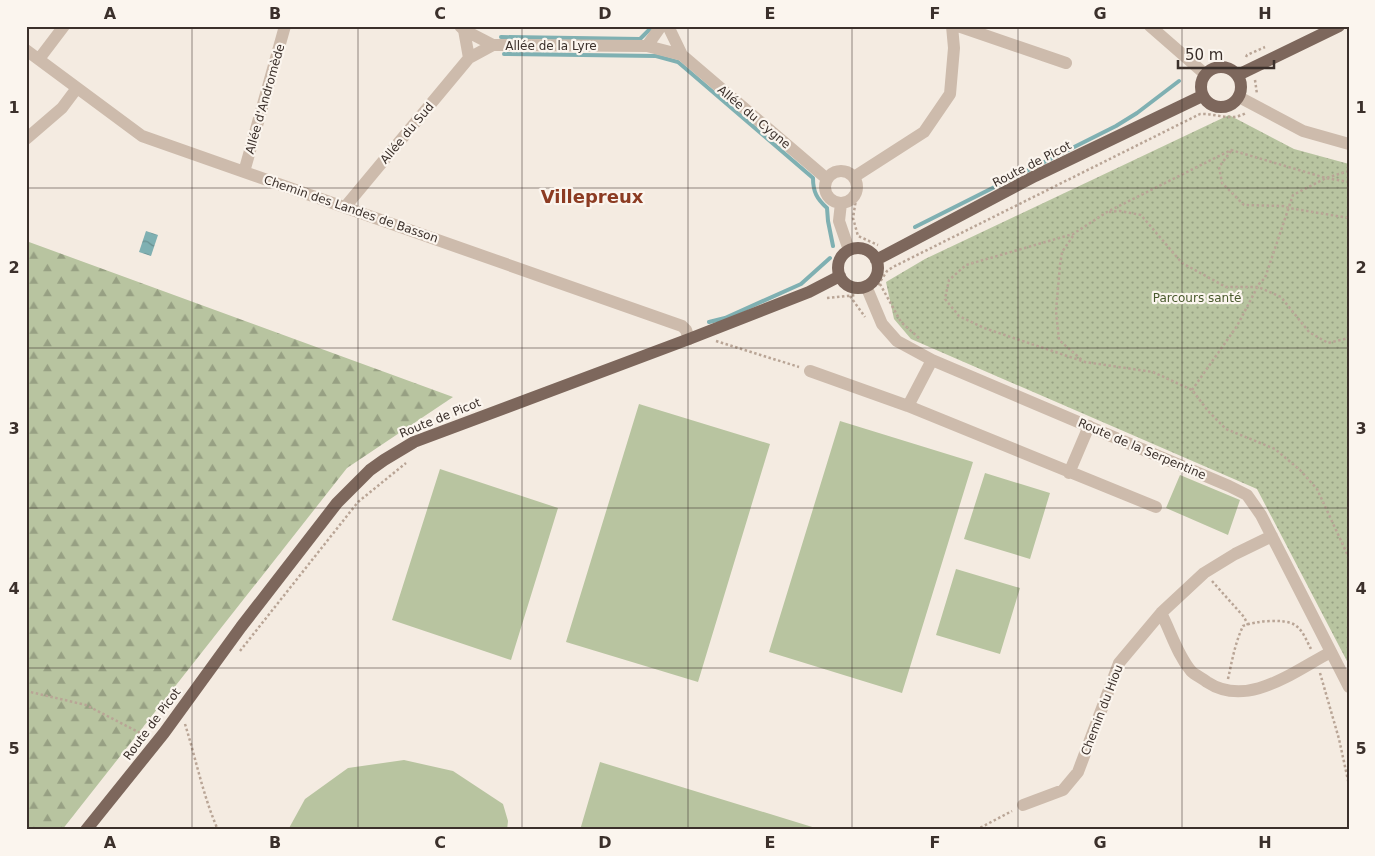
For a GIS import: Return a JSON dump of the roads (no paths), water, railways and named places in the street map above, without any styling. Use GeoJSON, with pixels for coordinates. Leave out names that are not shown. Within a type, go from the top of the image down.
{"type":"FeatureCollection","features":[{"type":"Feature","properties":{"kind":"main road"},"geometry":{"type":"LineString","coordinates":[[1238,75],[1332,28]]}},
{"type":"Feature","properties":{"kind":"main road"},"geometry":{"type":"LineString","coordinates":[[1222,67],[1238,75],[1242,86],[1239,98],[1230,106],[1223,108],[1211,105],[1202,96],[1201,85],[1205,74],[1215,68],[1222,67]]}},
{"type":"Feature","properties":{"kind":"main road","name":"Route de Picot"},"geometry":{"type":"LineString","coordinates":[[880,258],[1035,176],[1202,96]]}},
{"type":"Feature","properties":{"kind":"main road"},"geometry":{"type":"LineString","coordinates":[[861,249],[880,258],[875,278],[866,286],[854,288],[843,282],[838,270],[840,258],[849,250],[861,249]]}},
{"type":"Feature","properties":{"kind":"main road","name":"Route de Picot"},"geometry":{"type":"LineString","coordinates":[[86,830],[157,742],[231,640],[337,503],[377,465],[414,442],[689,339],[809,292],[840,276]]}},
{"type":"Feature","properties":{"kind":"street"},"geometry":{"type":"LineString","coordinates":[[39,59],[64,26]]}},
{"type":"Feature","properties":{"kind":"street","name":"Allée d'Andromède"},"geometry":{"type":"LineString","coordinates":[[244,172],[285,26]]}},
{"type":"Feature","properties":{"kind":"street"},"geometry":{"type":"LineString","coordinates":[[647,46],[662,26]]}},
{"type":"Feature","properties":{"kind":"street"},"geometry":{"type":"LineString","coordinates":[[668,26],[682,55]]}},
{"type":"Feature","properties":{"kind":"street"},"geometry":{"type":"LineString","coordinates":[[854,177],[924,132],[950,94],[954,48],[952,26]]}},
{"type":"Feature","properties":{"kind":"street"},"geometry":{"type":"LineString","coordinates":[[958,26],[1066,63]]}},
{"type":"Feature","properties":{"kind":"street"},"geometry":{"type":"LineString","coordinates":[[1150,26],[1205,74]]}},
{"type":"Feature","properties":{"kind":"street"},"geometry":{"type":"LineString","coordinates":[[462,28],[468,58]]}},
{"type":"Feature","properties":{"kind":"street","name":"Allée de la Lyre"},"geometry":{"type":"LineString","coordinates":[[462,28],[493,45],[647,46],[682,55]]}},
{"type":"Feature","properties":{"kind":"street","name":"Allée du Sud"},"geometry":{"type":"LineString","coordinates":[[345,207],[468,58],[493,45]]}},
{"type":"Feature","properties":{"kind":"street","name":"Chemin des Landes de Basson"},"geometry":{"type":"LineString","coordinates":[[26,50],[142,136],[682,326],[686,330],[689,339]]}},
{"type":"Feature","properties":{"kind":"street","name":"Allée du Cygne"},"geometry":{"type":"LineString","coordinates":[[682,55],[827,179]]}},
{"type":"Feature","properties":{"kind":"street"},"geometry":{"type":"LineString","coordinates":[[26,139],[62,108],[77,88]]}},
{"type":"Feature","properties":{"kind":"street"},"geometry":{"type":"LineString","coordinates":[[1239,98],[1303,131],[1349,144]]}},
{"type":"Feature","properties":{"kind":"street"},"geometry":{"type":"LineString","coordinates":[[840,170],[846,171],[854,177],[858,187],[857,192],[850,200],[841,203],[828,197],[825,188],[830,174],[840,170]]}},
{"type":"Feature","properties":{"kind":"street"},"geometry":{"type":"LineString","coordinates":[[841,203],[839,221],[849,250]]}},
{"type":"Feature","properties":{"kind":"street","name":"Route de la Serpentine"},"geometry":{"type":"LineString","coordinates":[[866,286],[882,324],[897,341],[932,360],[1247,495],[1261,515],[1349,687]]}},
{"type":"Feature","properties":{"kind":"street"},"geometry":{"type":"LineString","coordinates":[[908,406],[932,360]]}},
{"type":"Feature","properties":{"kind":"street"},"geometry":{"type":"LineString","coordinates":[[810,371],[908,406],[1156,507]]}},
{"type":"Feature","properties":{"kind":"street"},"geometry":{"type":"LineString","coordinates":[[1069,473],[1089,426]]}},
{"type":"Feature","properties":{"kind":"street","name":"Chemin du Hiou"},"geometry":{"type":"LineString","coordinates":[[1023,805],[1063,790],[1078,772],[1119,662],[1161,613],[1204,573],[1235,554],[1272,536]]}},
{"type":"Feature","properties":{"kind":"street"},"geometry":{"type":"LineString","coordinates":[[1161,613],[1180,655],[1192,672],[1210,684],[1225,690],[1249,691],[1266,687],[1331,652]]}},
{"type":"Feature","properties":{"kind":"water"},"geometry":{"type":"Polygon","coordinates":[[[146,231],[158,235],[151,256],[139,252],[146,231]]]}},
{"type":"Feature","properties":{"kind":"waterway"},"geometry":{"type":"LineString","coordinates":[[501,37],[640,39],[653,26]]}},
{"type":"Feature","properties":{"kind":"waterway"},"geometry":{"type":"LineString","coordinates":[[504,54],[656,56],[678,62],[813,178],[816,195],[827,208],[833,246]]}},
{"type":"Feature","properties":{"kind":"waterway"},"geometry":{"type":"LineString","coordinates":[[915,227],[1116,126],[1137,113],[1179,81]]}},
{"type":"Feature","properties":{"kind":"waterway"},"geometry":{"type":"LineString","coordinates":[[709,322],[725,318],[801,284],[830,258]]}},
{"type":"Feature","properties":{"kind":"district","name":"Villepreux"},"geometry":{"type":"Point","coordinates":[592,197]}},
{"type":"Feature","properties":{"kind":"park label","name":"Parcours santé"},"geometry":{"type":"Point","coordinates":[1197,298]}}]}
